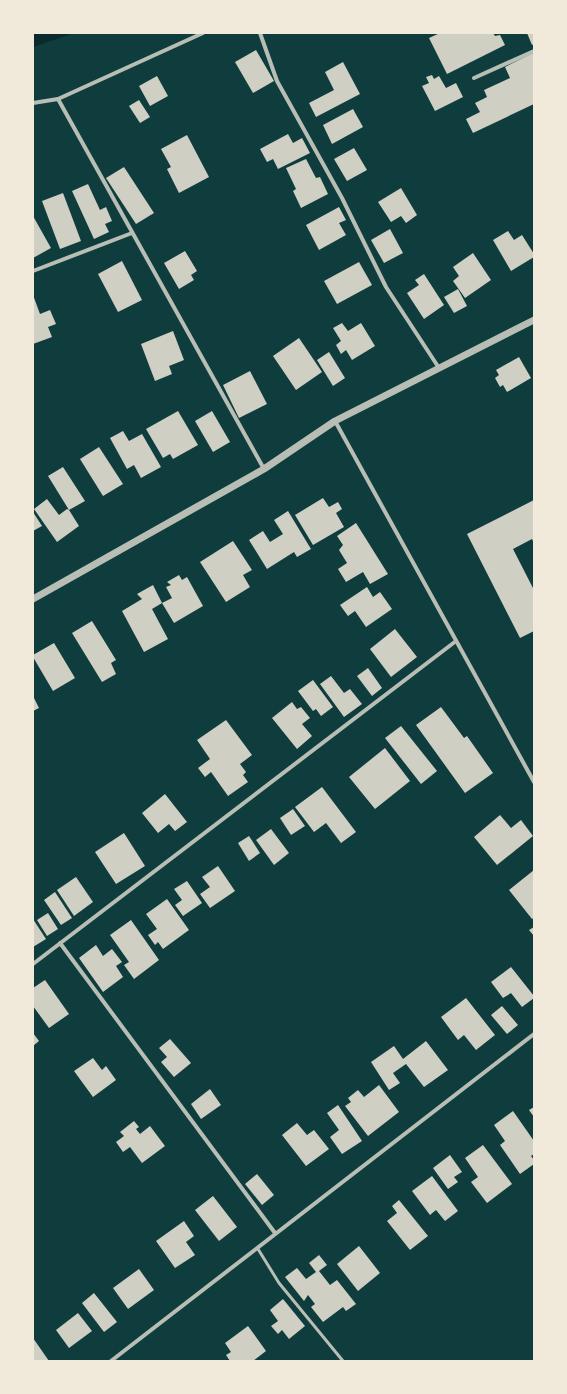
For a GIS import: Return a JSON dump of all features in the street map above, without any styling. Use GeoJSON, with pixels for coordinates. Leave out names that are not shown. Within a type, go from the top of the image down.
{"type":"FeatureCollection","features":[{"type":"Feature","properties":{"kind":"street"},"geometry":{"type":"LineString","coordinates":[[33,102],[58,99],[203,33]]}},
{"type":"Feature","properties":{"kind":"street"},"geometry":{"type":"LineString","coordinates":[[260,33],[277,81],[342,198],[386,287],[439,368]]}},
{"type":"Feature","properties":{"kind":"street"},"geometry":{"type":"LineString","coordinates":[[474,78],[534,51]]}},
{"type":"Feature","properties":{"kind":"street"},"geometry":{"type":"LineString","coordinates":[[58,99],[264,469]]}},
{"type":"Feature","properties":{"kind":"street"},"geometry":{"type":"LineString","coordinates":[[33,271],[132,232]]}},
{"type":"Feature","properties":{"kind":"street"},"geometry":{"type":"LineString","coordinates":[[33,599],[264,469],[335,421],[534,320]]}},
{"type":"Feature","properties":{"kind":"street"},"geometry":{"type":"LineString","coordinates":[[335,421],[534,782]]}},
{"type":"Feature","properties":{"kind":"street"},"geometry":{"type":"LineString","coordinates":[[33,964],[456,640]]}},
{"type":"Feature","properties":{"kind":"street"},"geometry":{"type":"LineString","coordinates":[[60,943],[275,1234]]}},
{"type":"Feature","properties":{"kind":"street"},"geometry":{"type":"LineString","coordinates":[[111,1361],[534,1034]]}},
{"type":"Feature","properties":{"kind":"lane"},"geometry":{"type":"LineString","coordinates":[[258,1248],[279,1283],[343,1361]]}},
{"type":"Feature","properties":{"kind":"water"},"geometry":{"type":"Polygon","coordinates":[[[33,33],[74,33],[33,47],[33,33]]]}},
{"type":"Feature","properties":{"kind":"building"},"geometry":{"type":"Polygon","coordinates":[[[440,33],[493,33],[495,36],[500,35],[505,45],[447,74],[429,38],[440,33]]]}},
{"type":"Feature","properties":{"kind":"building"},"geometry":{"type":"Polygon","coordinates":[[[527,33],[534,33],[534,44],[532,45],[527,33]]]}},
{"type":"Feature","properties":{"kind":"building"},"geometry":{"type":"Polygon","coordinates":[[[256,50],[274,81],[253,93],[235,62],[256,50]]]}},
{"type":"Feature","properties":{"kind":"building"},"geometry":{"type":"Polygon","coordinates":[[[533,53],[534,104],[473,133],[466,119],[480,112],[475,103],[487,97],[484,90],[510,78],[505,67],[533,53]]]}},
{"type":"Feature","properties":{"kind":"building"},"geometry":{"type":"Polygon","coordinates":[[[343,62],[360,94],[316,117],[309,103],[334,90],[325,72],[343,62]]]}},
{"type":"Feature","properties":{"kind":"building"},"geometry":{"type":"Polygon","coordinates":[[[432,75],[434,79],[439,76],[446,88],[456,83],[463,97],[435,111],[422,86],[429,83],[426,77],[432,75]]]}},
{"type":"Feature","properties":{"kind":"building"},"geometry":{"type":"Polygon","coordinates":[[[157,76],[168,96],[150,106],[139,86],[157,76]]]}},
{"type":"Feature","properties":{"kind":"building"},"geometry":{"type":"Polygon","coordinates":[[[139,100],[150,117],[140,123],[129,106],[139,100]]]}},
{"type":"Feature","properties":{"kind":"building"},"geometry":{"type":"Polygon","coordinates":[[[353,109],[363,127],[332,144],[323,125],[353,109]]]}},
{"type":"Feature","properties":{"kind":"building"},"geometry":{"type":"Polygon","coordinates":[[[288,134],[293,143],[302,138],[310,153],[278,169],[273,159],[267,162],[260,149],[288,134]]]}},
{"type":"Feature","properties":{"kind":"building"},"geometry":{"type":"Polygon","coordinates":[[[187,135],[209,177],[179,193],[167,169],[171,167],[161,149],[187,135]]]}},
{"type":"Feature","properties":{"kind":"building"},"geometry":{"type":"Polygon","coordinates":[[[354,148],[367,170],[347,181],[334,159],[354,148]]]}},
{"type":"Feature","properties":{"kind":"building"},"geometry":{"type":"Polygon","coordinates":[[[306,159],[316,178],[320,177],[328,194],[301,208],[293,191],[296,189],[286,168],[306,159]]]}},
{"type":"Feature","properties":{"kind":"building"},"geometry":{"type":"Polygon","coordinates":[[[124,167],[154,213],[136,224],[106,178],[124,167]]]}},
{"type":"Feature","properties":{"kind":"building"},"geometry":{"type":"Polygon","coordinates":[[[88,184],[100,210],[106,207],[112,221],[105,224],[109,232],[94,239],[72,191],[88,184]]]}},
{"type":"Feature","properties":{"kind":"building"},"geometry":{"type":"Polygon","coordinates":[[[401,188],[417,215],[406,223],[401,216],[391,222],[378,202],[401,188]]]}},
{"type":"Feature","properties":{"kind":"building"},"geometry":{"type":"Polygon","coordinates":[[[63,193],[81,241],[60,249],[42,201],[63,193]]]}},
{"type":"Feature","properties":{"kind":"building"},"geometry":{"type":"Polygon","coordinates":[[[339,207],[346,220],[339,223],[346,235],[319,250],[306,225],[339,207]]]}},
{"type":"Feature","properties":{"kind":"building"},"geometry":{"type":"Polygon","coordinates":[[[33,216],[51,248],[33,258],[33,216]]]}},
{"type":"Feature","properties":{"kind":"building"},"geometry":{"type":"Polygon","coordinates":[[[390,229],[403,253],[384,263],[371,240],[390,229]]]}},
{"type":"Feature","properties":{"kind":"building"},"geometry":{"type":"Polygon","coordinates":[[[508,231],[514,240],[522,235],[534,254],[534,257],[511,271],[493,240],[508,231]]]}},
{"type":"Feature","properties":{"kind":"building"},"geometry":{"type":"Polygon","coordinates":[[[185,251],[197,271],[191,275],[194,280],[179,289],[164,263],[185,251]]]}},
{"type":"Feature","properties":{"kind":"building"},"geometry":{"type":"Polygon","coordinates":[[[473,253],[491,280],[465,298],[453,281],[459,276],[453,267],[473,253]]]}},
{"type":"Feature","properties":{"kind":"building"},"geometry":{"type":"Polygon","coordinates":[[[122,261],[142,300],[118,312],[98,274],[122,261]]]}},
{"type":"Feature","properties":{"kind":"building"},"geometry":{"type":"Polygon","coordinates":[[[359,262],[372,285],[337,304],[324,281],[359,262]]]}},
{"type":"Feature","properties":{"kind":"building"},"geometry":{"type":"Polygon","coordinates":[[[424,274],[444,305],[424,319],[407,293],[419,285],[415,280],[424,274]]]}},
{"type":"Feature","properties":{"kind":"building"},"geometry":{"type":"Polygon","coordinates":[[[458,289],[467,306],[454,313],[444,297],[458,289]]]}},
{"type":"Feature","properties":{"kind":"building"},"geometry":{"type":"Polygon","coordinates":[[[33,295],[40,314],[50,310],[56,324],[48,327],[52,337],[33,344],[33,295]]]}},
{"type":"Feature","properties":{"kind":"building"},"geometry":{"type":"Polygon","coordinates":[[[342,323],[348,331],[361,323],[375,346],[352,360],[346,350],[341,354],[336,345],[341,341],[333,328],[342,323]]]}},
{"type":"Feature","properties":{"kind":"building"},"geometry":{"type":"Polygon","coordinates":[[[173,331],[184,360],[169,366],[172,374],[155,381],[141,344],[173,331]]]}},
{"type":"Feature","properties":{"kind":"building"},"geometry":{"type":"Polygon","coordinates":[[[299,338],[322,372],[296,390],[273,356],[299,338]]]}},
{"type":"Feature","properties":{"kind":"building"},"geometry":{"type":"Polygon","coordinates":[[[329,352],[345,378],[333,386],[317,360],[329,352]]]}},
{"type":"Feature","properties":{"kind":"building"},"geometry":{"type":"Polygon","coordinates":[[[519,357],[531,378],[507,392],[503,385],[500,387],[495,378],[499,375],[496,370],[519,357]]]}},
{"type":"Feature","properties":{"kind":"building"},"geometry":{"type":"Polygon","coordinates":[[[250,371],[267,404],[239,418],[223,385],[250,371]]]}},
{"type":"Feature","properties":{"kind":"building"},"geometry":{"type":"Polygon","coordinates":[[[178,411],[198,445],[173,459],[170,454],[163,458],[146,429],[178,411]]]}},
{"type":"Feature","properties":{"kind":"building"},"geometry":{"type":"Polygon","coordinates":[[[212,411],[230,442],[213,452],[195,421],[212,411]]]}},
{"type":"Feature","properties":{"kind":"building"},"geometry":{"type":"Polygon","coordinates":[[[123,431],[129,441],[142,434],[161,467],[141,478],[134,465],[127,469],[110,438],[123,431]]]}},
{"type":"Feature","properties":{"kind":"building"},"geometry":{"type":"Polygon","coordinates":[[[99,447],[123,484],[103,496],[80,459],[99,447]]]}},
{"type":"Feature","properties":{"kind":"building"},"geometry":{"type":"Polygon","coordinates":[[[63,467],[85,501],[69,510],[48,476],[63,467]]]}},
{"type":"Feature","properties":{"kind":"building"},"geometry":{"type":"Polygon","coordinates":[[[323,498],[329,507],[338,502],[342,509],[336,513],[344,527],[313,545],[295,515],[323,498]]]}},
{"type":"Feature","properties":{"kind":"building"},"geometry":{"type":"Polygon","coordinates":[[[47,499],[59,515],[67,509],[69,510],[79,526],[57,542],[34,509],[47,499]]]}},
{"type":"Feature","properties":{"kind":"building"},"geometry":{"type":"Polygon","coordinates":[[[534,500],[534,543],[532,539],[513,549],[534,590],[534,631],[520,638],[467,534],[534,500]]]}},
{"type":"Feature","properties":{"kind":"building"},"geometry":{"type":"Polygon","coordinates":[[[288,511],[311,549],[297,557],[294,552],[267,569],[249,540],[263,531],[270,542],[283,534],[274,520],[288,511]]]}},
{"type":"Feature","properties":{"kind":"building"},"geometry":{"type":"Polygon","coordinates":[[[33,512],[42,526],[33,531],[33,512]]]}},
{"type":"Feature","properties":{"kind":"building"},"geometry":{"type":"Polygon","coordinates":[[[356,523],[388,574],[370,584],[363,572],[346,582],[338,569],[347,563],[339,550],[343,545],[337,536],[356,523]]]}},
{"type":"Feature","properties":{"kind":"building"},"geometry":{"type":"Polygon","coordinates":[[[233,541],[252,570],[243,575],[250,587],[226,602],[200,562],[233,541]]]}},
{"type":"Feature","properties":{"kind":"building"},"geometry":{"type":"Polygon","coordinates":[[[179,575],[182,580],[187,577],[203,606],[174,623],[162,603],[172,598],[166,587],[171,585],[167,582],[179,575]]]}},
{"type":"Feature","properties":{"kind":"building"},"geometry":{"type":"Polygon","coordinates":[[[153,585],[162,603],[152,609],[168,639],[144,652],[122,611],[142,599],[137,594],[153,585]]]}},
{"type":"Feature","properties":{"kind":"building"},"geometry":{"type":"Polygon","coordinates":[[[367,587],[373,597],[380,592],[392,609],[366,627],[355,611],[348,616],[340,605],[367,587]]]}},
{"type":"Feature","properties":{"kind":"building"},"geometry":{"type":"Polygon","coordinates":[[[92,621],[116,660],[111,663],[116,674],[102,682],[72,633],[92,621]]]}},
{"type":"Feature","properties":{"kind":"building"},"geometry":{"type":"Polygon","coordinates":[[[395,629],[417,657],[391,677],[370,649],[395,629]]]}},
{"type":"Feature","properties":{"kind":"building"},"geometry":{"type":"Polygon","coordinates":[[[54,643],[75,678],[53,691],[33,655],[54,643]]]}},
{"type":"Feature","properties":{"kind":"building"},"geometry":{"type":"Polygon","coordinates":[[[368,668],[382,688],[372,696],[357,676],[368,668]]]}},
{"type":"Feature","properties":{"kind":"building"},"geometry":{"type":"Polygon","coordinates":[[[331,676],[344,693],[350,689],[362,704],[344,717],[320,684],[331,676]]]}},
{"type":"Feature","properties":{"kind":"building"},"geometry":{"type":"Polygon","coordinates":[[[313,680],[333,707],[321,716],[316,709],[313,711],[298,691],[313,680]]]}},
{"type":"Feature","properties":{"kind":"building"},"geometry":{"type":"Polygon","coordinates":[[[33,696],[39,708],[33,711],[33,696]]]}},
{"type":"Feature","properties":{"kind":"building"},"geometry":{"type":"Polygon","coordinates":[[[292,702],[297,709],[301,707],[310,718],[302,724],[312,736],[297,749],[272,718],[292,702]]]}},
{"type":"Feature","properties":{"kind":"building"},"geometry":{"type":"Polygon","coordinates":[[[441,707],[464,738],[467,736],[493,773],[465,793],[416,725],[441,707]]]}},
{"type":"Feature","properties":{"kind":"building"},"geometry":{"type":"Polygon","coordinates":[[[226,720],[252,755],[240,764],[246,772],[243,775],[248,782],[228,796],[211,772],[205,777],[198,768],[210,759],[197,740],[226,720]]]}},
{"type":"Feature","properties":{"kind":"building"},"geometry":{"type":"Polygon","coordinates":[[[401,726],[437,771],[421,784],[385,738],[401,726]]]}},
{"type":"Feature","properties":{"kind":"building"},"geometry":{"type":"Polygon","coordinates":[[[385,748],[410,781],[375,809],[349,777],[385,748]]]}},
{"type":"Feature","properties":{"kind":"building"},"geometry":{"type":"Polygon","coordinates":[[[322,787],[356,832],[341,843],[326,823],[314,832],[295,807],[322,787]]]}},
{"type":"Feature","properties":{"kind":"building"},"geometry":{"type":"Polygon","coordinates":[[[165,794],[187,822],[175,831],[169,824],[158,833],[142,813],[165,794]]]}},
{"type":"Feature","properties":{"kind":"building"},"geometry":{"type":"Polygon","coordinates":[[[293,809],[305,826],[291,835],[280,818],[293,809]]]}},
{"type":"Feature","properties":{"kind":"building"},"geometry":{"type":"Polygon","coordinates":[[[500,815],[511,828],[521,820],[533,836],[497,865],[474,837],[500,815]]]}},
{"type":"Feature","properties":{"kind":"building"},"geometry":{"type":"Polygon","coordinates":[[[271,829],[289,853],[274,865],[256,840],[271,829]]]}},
{"type":"Feature","properties":{"kind":"building"},"geometry":{"type":"Polygon","coordinates":[[[124,833],[145,866],[116,884],[95,852],[124,833]]]}},
{"type":"Feature","properties":{"kind":"building"},"geometry":{"type":"Polygon","coordinates":[[[249,836],[260,853],[249,861],[238,843],[249,836]]]}},
{"type":"Feature","properties":{"kind":"building"},"geometry":{"type":"Polygon","coordinates":[[[218,866],[235,891],[210,908],[200,894],[210,887],[202,877],[218,866]]]}},
{"type":"Feature","properties":{"kind":"building"},"geometry":{"type":"Polygon","coordinates":[[[534,870],[534,918],[532,919],[509,890],[534,870]]]}},
{"type":"Feature","properties":{"kind":"building"},"geometry":{"type":"Polygon","coordinates":[[[76,877],[93,902],[74,916],[57,890],[76,877]]]}},
{"type":"Feature","properties":{"kind":"building"},"geometry":{"type":"Polygon","coordinates":[[[187,881],[202,903],[183,916],[175,905],[182,900],[174,889],[187,881]]]}},
{"type":"Feature","properties":{"kind":"building"},"geometry":{"type":"Polygon","coordinates":[[[55,892],[72,918],[61,925],[44,900],[55,892]]]}},
{"type":"Feature","properties":{"kind":"building"},"geometry":{"type":"Polygon","coordinates":[[[167,899],[189,930],[163,949],[158,942],[155,945],[148,935],[157,929],[146,914],[167,899]]]}},
{"type":"Feature","properties":{"kind":"building"},"geometry":{"type":"Polygon","coordinates":[[[48,913],[58,929],[47,936],[37,920],[48,913]]]}},
{"type":"Feature","properties":{"kind":"building"},"geometry":{"type":"Polygon","coordinates":[[[33,919],[46,939],[33,947],[33,919]]]}},
{"type":"Feature","properties":{"kind":"building"},"geometry":{"type":"Polygon","coordinates":[[[131,920],[159,960],[134,979],[124,965],[129,962],[110,935],[131,920]]]}},
{"type":"Feature","properties":{"kind":"building"},"geometry":{"type":"Polygon","coordinates":[[[534,927],[534,936],[529,930],[534,927]]]}},
{"type":"Feature","properties":{"kind":"building"},"geometry":{"type":"Polygon","coordinates":[[[96,945],[103,956],[112,949],[122,962],[116,966],[123,977],[103,992],[79,958],[96,945]]]}},
{"type":"Feature","properties":{"kind":"building"},"geometry":{"type":"Polygon","coordinates":[[[511,967],[534,996],[534,998],[522,1007],[511,993],[503,998],[491,982],[511,967]]]}},
{"type":"Feature","properties":{"kind":"building"},"geometry":{"type":"Polygon","coordinates":[[[45,980],[69,1014],[49,1028],[33,1006],[33,988],[45,980]]]}},
{"type":"Feature","properties":{"kind":"building"},"geometry":{"type":"Polygon","coordinates":[[[466,998],[495,1035],[476,1050],[464,1035],[458,1040],[441,1017],[466,998]]]}},
{"type":"Feature","properties":{"kind":"building"},"geometry":{"type":"Polygon","coordinates":[[[502,1006],[518,1025],[507,1034],[491,1015],[502,1006]]]}},
{"type":"Feature","properties":{"kind":"building"},"geometry":{"type":"Polygon","coordinates":[[[33,1033],[39,1041],[33,1046],[33,1033]]]}},
{"type":"Feature","properties":{"kind":"building"},"geometry":{"type":"Polygon","coordinates":[[[170,1039],[191,1063],[174,1077],[161,1062],[167,1057],[159,1048],[170,1039]]]}},
{"type":"Feature","properties":{"kind":"building"},"geometry":{"type":"Polygon","coordinates":[[[426,1041],[448,1070],[424,1087],[406,1064],[393,1073],[400,1083],[389,1090],[371,1062],[394,1046],[403,1059],[426,1041]]]}},
{"type":"Feature","properties":{"kind":"building"},"geometry":{"type":"Polygon","coordinates":[[[93,1058],[102,1070],[106,1066],[116,1080],[93,1097],[74,1071],[93,1058]]]}},
{"type":"Feature","properties":{"kind":"building"},"geometry":{"type":"Polygon","coordinates":[[[379,1085],[399,1112],[368,1136],[345,1106],[351,1102],[348,1098],[358,1090],[364,1097],[379,1085]]]}},
{"type":"Feature","properties":{"kind":"building"},"geometry":{"type":"Polygon","coordinates":[[[210,1089],[221,1105],[201,1119],[191,1104],[210,1089]]]}},
{"type":"Feature","properties":{"kind":"building"},"geometry":{"type":"Polygon","coordinates":[[[338,1105],[362,1141],[342,1154],[330,1137],[339,1130],[327,1113],[338,1105]]]}},
{"type":"Feature","properties":{"kind":"building"},"geometry":{"type":"Polygon","coordinates":[[[534,1107],[534,1117],[529,1110],[534,1107]]]}},
{"type":"Feature","properties":{"kind":"building"},"geometry":{"type":"Polygon","coordinates":[[[513,1111],[534,1141],[534,1154],[531,1156],[534,1160],[534,1164],[520,1174],[500,1145],[505,1141],[494,1125],[513,1111]]]}},
{"type":"Feature","properties":{"kind":"building"},"geometry":{"type":"Polygon","coordinates":[[[134,1121],[139,1127],[136,1129],[140,1134],[150,1126],[165,1146],[142,1163],[130,1147],[123,1152],[116,1142],[124,1136],[120,1132],[134,1121]]]}},
{"type":"Feature","properties":{"kind":"building"},"geometry":{"type":"Polygon","coordinates":[[[297,1123],[307,1135],[314,1130],[329,1149],[306,1166],[282,1135],[297,1123]]]}},
{"type":"Feature","properties":{"kind":"building"},"geometry":{"type":"Polygon","coordinates":[[[483,1145],[512,1184],[487,1203],[471,1182],[478,1177],[465,1158],[483,1145]]]}},
{"type":"Feature","properties":{"kind":"building"},"geometry":{"type":"Polygon","coordinates":[[[450,1155],[462,1172],[454,1177],[458,1182],[448,1189],[433,1168],[450,1155]]]}},
{"type":"Feature","properties":{"kind":"building"},"geometry":{"type":"Polygon","coordinates":[[[257,1174],[274,1195],[262,1205],[245,1184],[257,1174]]]}},
{"type":"Feature","properties":{"kind":"building"},"geometry":{"type":"Polygon","coordinates":[[[432,1176],[458,1211],[445,1221],[436,1210],[430,1215],[412,1191],[432,1176]]]}},
{"type":"Feature","properties":{"kind":"building"},"geometry":{"type":"Polygon","coordinates":[[[213,1196],[237,1227],[219,1241],[195,1210],[213,1196]]]}},
{"type":"Feature","properties":{"kind":"building"},"geometry":{"type":"Polygon","coordinates":[[[399,1200],[428,1236],[410,1250],[387,1221],[397,1213],[392,1206],[399,1200]]]}},
{"type":"Feature","properties":{"kind":"building"},"geometry":{"type":"Polygon","coordinates":[[[184,1221],[194,1236],[186,1242],[195,1255],[175,1268],[156,1241],[184,1221]]]}},
{"type":"Feature","properties":{"kind":"building"},"geometry":{"type":"Polygon","coordinates":[[[359,1246],[380,1273],[358,1291],[337,1264],[359,1246]]]}},
{"type":"Feature","properties":{"kind":"building"},"geometry":{"type":"Polygon","coordinates":[[[319,1255],[327,1265],[319,1271],[330,1285],[337,1280],[356,1304],[346,1311],[343,1307],[323,1322],[311,1307],[315,1304],[308,1295],[304,1301],[285,1277],[297,1268],[306,1279],[316,1272],[309,1263],[319,1255]]]}},
{"type":"Feature","properties":{"kind":"building"},"geometry":{"type":"Polygon","coordinates":[[[139,1269],[154,1290],[128,1309],[113,1288],[139,1269]]]}},
{"type":"Feature","properties":{"kind":"building"},"geometry":{"type":"Polygon","coordinates":[[[94,1293],[117,1322],[104,1332],[82,1303],[94,1293]]]}},
{"type":"Feature","properties":{"kind":"building"},"geometry":{"type":"Polygon","coordinates":[[[283,1299],[305,1326],[289,1339],[282,1330],[278,1334],[271,1326],[278,1321],[270,1310],[283,1299]]]}},
{"type":"Feature","properties":{"kind":"building"},"geometry":{"type":"Polygon","coordinates":[[[78,1313],[92,1331],[69,1348],[56,1330],[78,1313]]]}},
{"type":"Feature","properties":{"kind":"building"},"geometry":{"type":"Polygon","coordinates":[[[248,1326],[266,1351],[253,1361],[230,1361],[226,1355],[231,1352],[225,1343],[248,1326]]]}},
{"type":"Feature","properties":{"kind":"building"},"geometry":{"type":"Polygon","coordinates":[[[33,1338],[49,1361],[33,1361],[33,1338]]]}}]}
